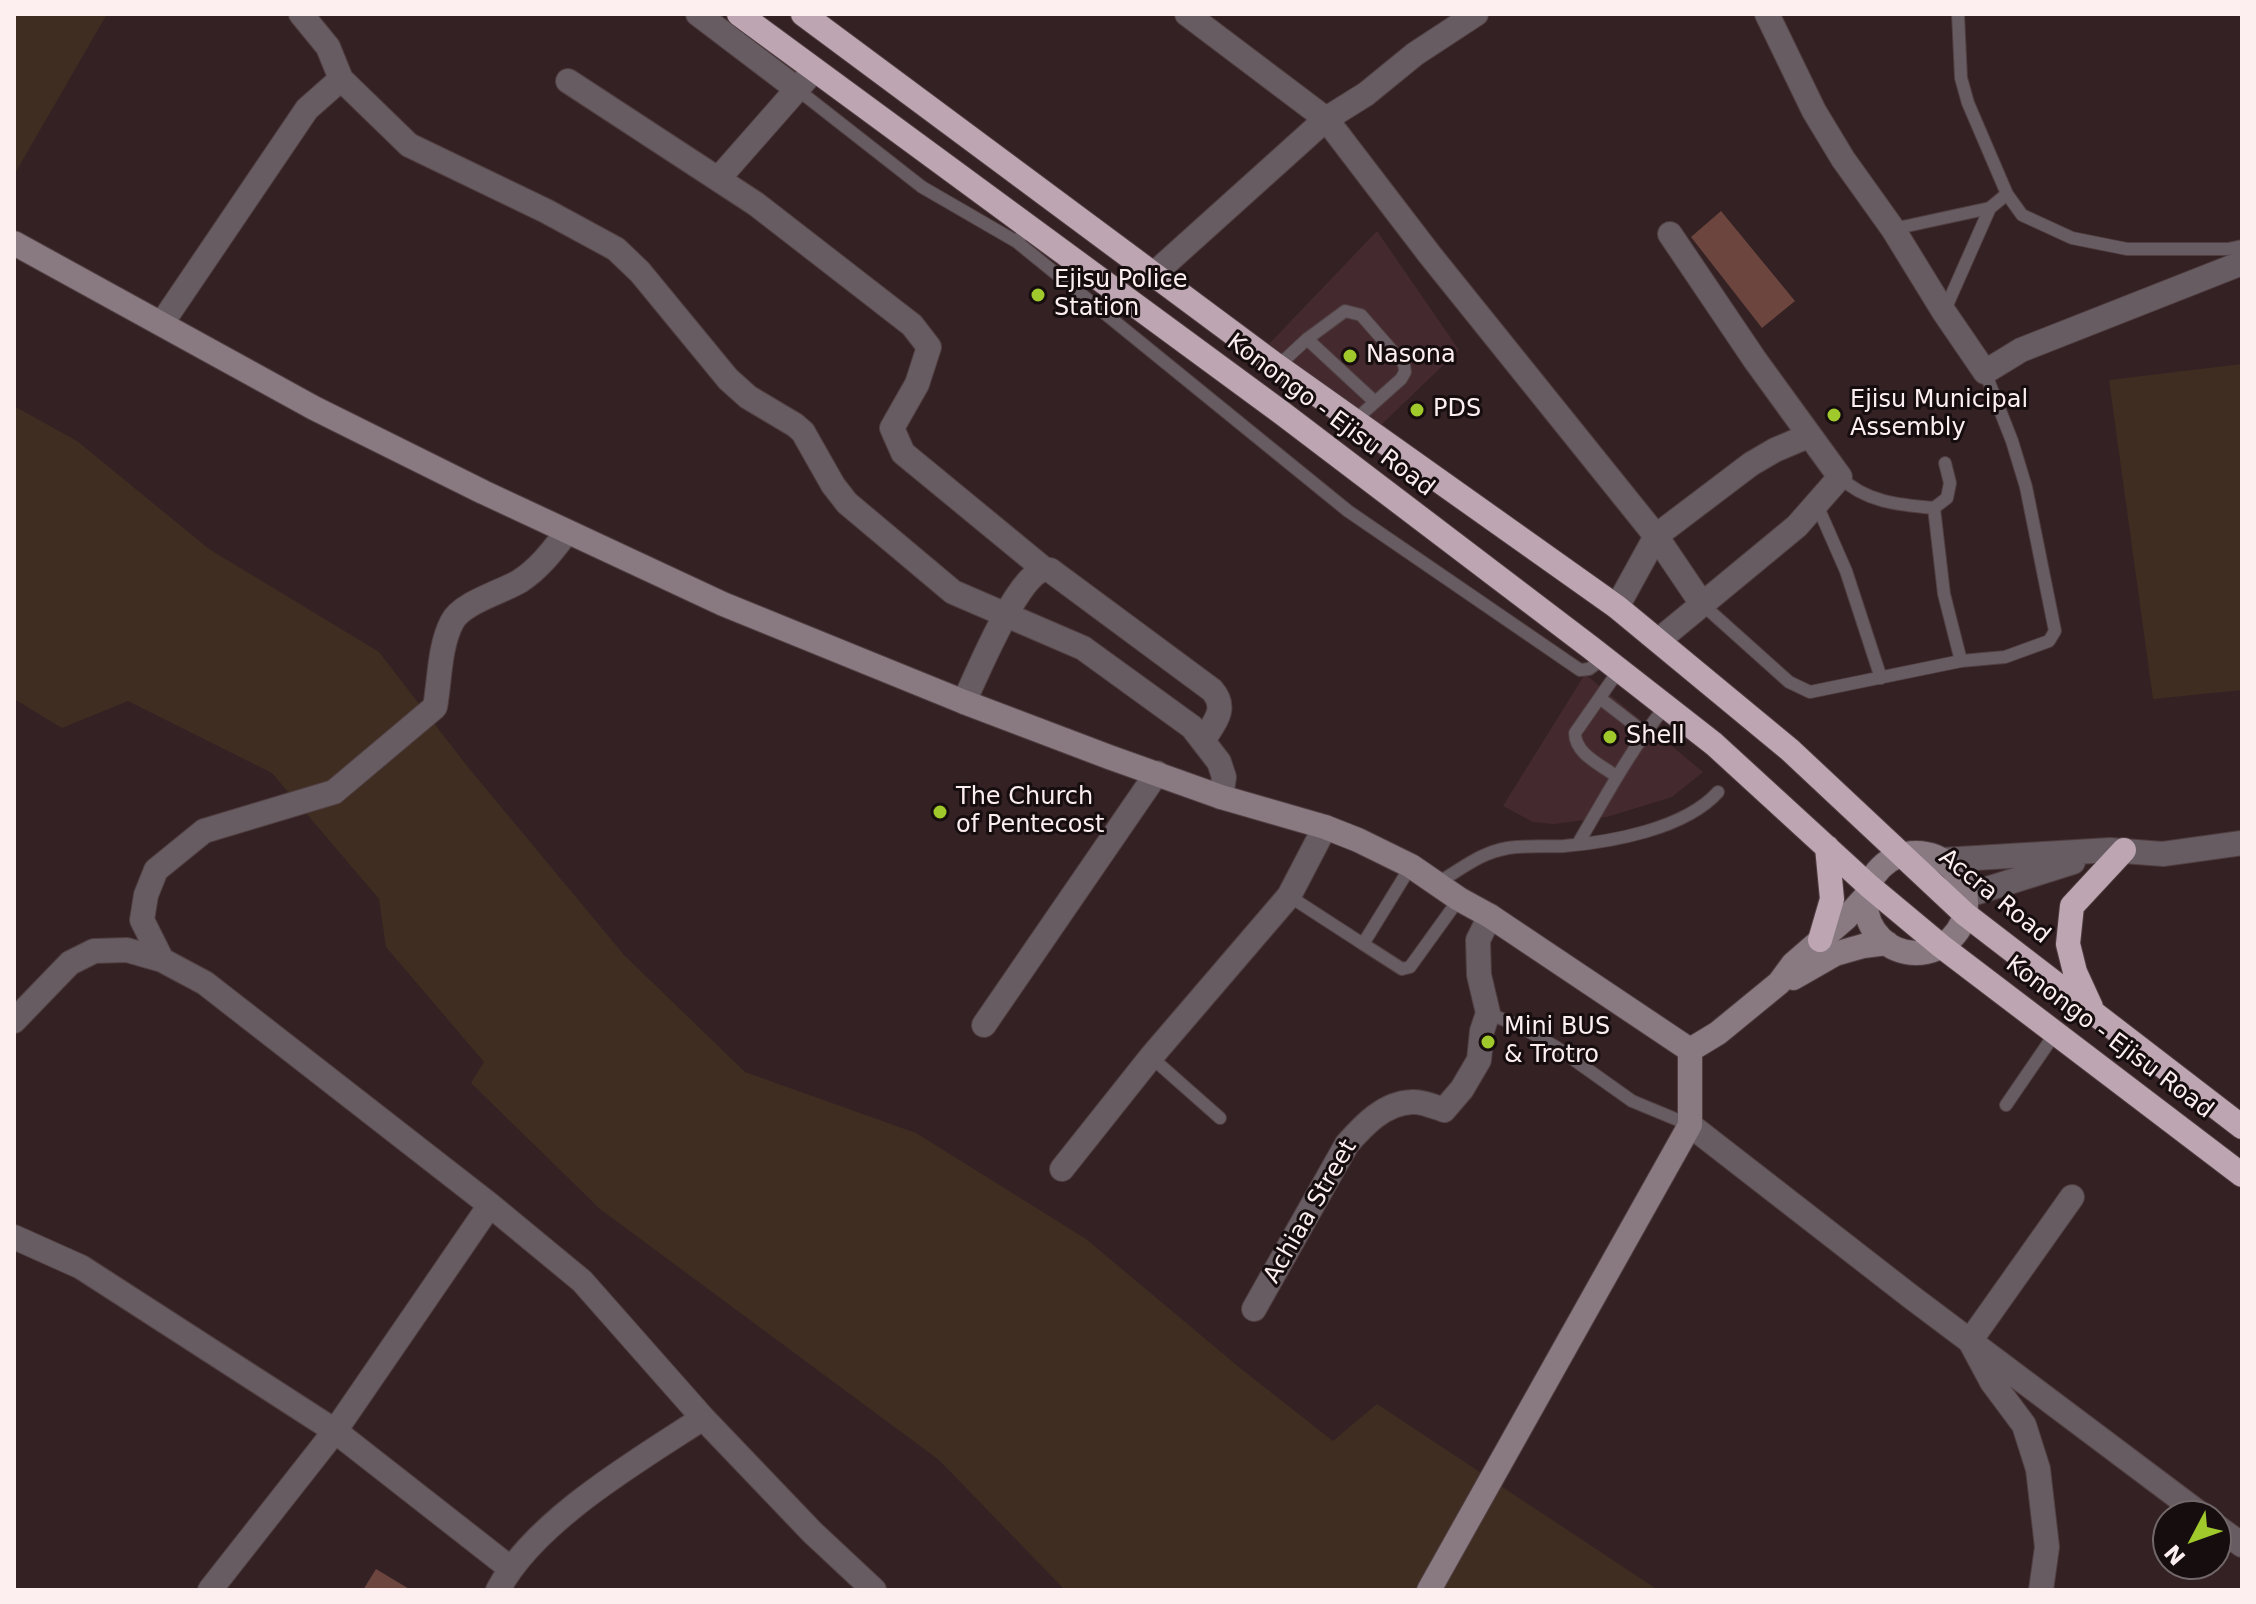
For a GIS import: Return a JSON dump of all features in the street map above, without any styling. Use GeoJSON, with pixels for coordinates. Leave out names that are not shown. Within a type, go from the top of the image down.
{"type":"FeatureCollection","features":[{"type":"Feature","properties":{"kind":"highway","name":"Konongo - Ejisu Road"},"geometry":{"type":"LineString","coordinates":[[739,14],[1022,235],[1282,413],[1612,664],[1714,744],[1827,847],[1868,891],[2242,1175]]}},
{"type":"Feature","properties":{"kind":"highway","name":"Konongo - Ejisu Road"},"geometry":{"type":"LineString","coordinates":[[803,14],[1278,366],[1617,607],[1725,694]]}},
{"type":"Feature","properties":{"kind":"highway","name":"Accra Road"},"geometry":{"type":"LineString","coordinates":[[1725,694],[1819,776],[1900,855],[2094,1013],[2242,1127]]}},
{"type":"Feature","properties":{"kind":"highway"},"geometry":{"type":"LineString","coordinates":[[1820,940],[1832,899],[1827,847]]}},
{"type":"Feature","properties":{"kind":"highway"},"geometry":{"type":"LineString","coordinates":[[2094,1013],[2075,972],[2068,944],[2072,906],[2117,850]]}},
{"type":"Feature","properties":{"kind":"main road"},"geometry":{"type":"LineString","coordinates":[[14,243],[314,408],[567,532],[723,604],[964,702],[1221,797],[1325,827],[1411,866],[1690,1050]]}},
{"type":"Feature","properties":{"kind":"main road"},"geometry":{"type":"LineString","coordinates":[[1690,1050],[1718,1033],[1779,983],[1793,964],[1868,891],[1882,866],[1900,855],[1923,853],[1942,860],[1953,869],[1961,881],[1965,905],[1960,927],[1941,946],[1928,952],[1899,950],[1877,934],[1870,922],[1868,891]]}},
{"type":"Feature","properties":{"kind":"main road"},"geometry":{"type":"LineString","coordinates":[[1779,983],[1835,954],[1887,943]]}},
{"type":"Feature","properties":{"kind":"main road"},"geometry":{"type":"LineString","coordinates":[[1429,1590],[1690,1125],[1690,1050]]}},
{"type":"Feature","properties":{"kind":"street"},"geometry":{"type":"LineString","coordinates":[[301,14],[328,47],[341,79],[409,145],[546,211],[616,249],[640,272],[728,379],[748,397],[803,432],[833,485],[864,520],[953,592],[1083,648],[1192,727],[1219,762],[1224,777],[1221,797]]}},
{"type":"Feature","properties":{"kind":"street"},"geometry":{"type":"LineString","coordinates":[[698,14],[798,90]]}},
{"type":"Feature","properties":{"kind":"street"},"geometry":{"type":"LineString","coordinates":[[1187,14],[1326,119],[1430,255],[1656,536],[1702,604]]}},
{"type":"Feature","properties":{"kind":"street"},"geometry":{"type":"LineString","coordinates":[[1767,14],[1814,111],[1843,159],[1893,229],[1985,372],[2021,350],[2242,263]]}},
{"type":"Feature","properties":{"kind":"street"},"geometry":{"type":"LineString","coordinates":[[1155,273],[1326,119],[1366,94],[1415,54],[1474,15]]}},
{"type":"Feature","properties":{"kind":"street"},"geometry":{"type":"LineString","coordinates":[[719,178],[814,70]]}},
{"type":"Feature","properties":{"kind":"street"},"geometry":{"type":"LineString","coordinates":[[162,323],[307,109],[341,79]]}},
{"type":"Feature","properties":{"kind":"street"},"geometry":{"type":"LineString","coordinates":[[568,81],[719,178],[912,325],[929,347],[917,384],[892,428],[903,453],[1044,569],[1050,570],[1212,690],[1221,706],[1219,716],[1204,739]]}},
{"type":"Feature","properties":{"kind":"street"},"geometry":{"type":"LineString","coordinates":[[1659,640],[1797,526],[1840,477],[1808,436],[1670,234]]}},
{"type":"Feature","properties":{"kind":"street"},"geometry":{"type":"LineString","coordinates":[[1617,607],[1656,536],[1751,464],[1808,436]]}},
{"type":"Feature","properties":{"kind":"street"},"geometry":{"type":"LineString","coordinates":[[162,960],[142,920],[146,895],[156,870],[204,831],[334,792],[435,707],[444,642],[453,619],[466,607],[520,581],[540,567],[567,532]]}},
{"type":"Feature","properties":{"kind":"street"},"geometry":{"type":"LineString","coordinates":[[964,702],[1006,615],[1035,573],[1044,569]]}},
{"type":"Feature","properties":{"kind":"street"},"geometry":{"type":"LineString","coordinates":[[984,1025],[1157,773]]}},
{"type":"Feature","properties":{"kind":"street"},"geometry":{"type":"LineString","coordinates":[[1062,1169],[1151,1057],[1289,896],[1325,827]]}},
{"type":"Feature","properties":{"kind":"street"},"geometry":{"type":"LineString","coordinates":[[1942,860],[2117,850],[2163,854],[2242,843]]}},
{"type":"Feature","properties":{"kind":"street"},"geometry":{"type":"LineString","coordinates":[[1965,905],[2117,850]]}},
{"type":"Feature","properties":{"kind":"street","name":"Achiaa Street"},"geometry":{"type":"LineString","coordinates":[[1254,1309],[1347,1144],[1368,1120],[1390,1108],[1413,1101],[1444,1110],[1462,1089],[1479,1060],[1482,1031],[1488,1013],[1479,975],[1478,940],[1490,916]]}},
{"type":"Feature","properties":{"kind":"street"},"geometry":{"type":"LineString","coordinates":[[14,1021],[70,963],[94,951],[127,950],[162,960],[205,983],[490,1205],[582,1281],[703,1418],[812,1532],[874,1590]]}},
{"type":"Feature","properties":{"kind":"street"},"geometry":{"type":"LineString","coordinates":[[1690,1125],[2182,1500]]}},
{"type":"Feature","properties":{"kind":"street"},"geometry":{"type":"LineString","coordinates":[[1970,1341],[2072,1197]]}},
{"type":"Feature","properties":{"kind":"street"},"geometry":{"type":"LineString","coordinates":[[210,1590],[335,1431],[490,1205]]}},
{"type":"Feature","properties":{"kind":"street"},"geometry":{"type":"LineString","coordinates":[[14,1237],[81,1267],[335,1431],[510,1568]]}},
{"type":"Feature","properties":{"kind":"street"},"geometry":{"type":"LineString","coordinates":[[1970,1341],[1992,1382],[2024,1425],[2038,1469],[2047,1547],[2041,1590]]}},
{"type":"Feature","properties":{"kind":"street"},"geometry":{"type":"LineString","coordinates":[[498,1590],[510,1568],[551,1525],[631,1465],[703,1418]]}},
{"type":"Feature","properties":{"kind":"lane"},"geometry":{"type":"LineString","coordinates":[[1958,14],[1961,78],[1968,103],[2007,194],[2022,215],[2072,238],[2127,249],[2228,249],[2242,246]]}},
{"type":"Feature","properties":{"kind":"lane"},"geometry":{"type":"LineString","coordinates":[[798,90],[922,187],[1022,235],[1348,511],[1388,540],[1580,670],[1612,664],[1601,699],[1575,733],[1575,742],[1579,750],[1616,776]]}},
{"type":"Feature","properties":{"kind":"lane"},"geometry":{"type":"LineString","coordinates":[[1944,312],[1990,208],[2007,194]]}},
{"type":"Feature","properties":{"kind":"lane"},"geometry":{"type":"LineString","coordinates":[[1893,229],[1990,208]]}},
{"type":"Feature","properties":{"kind":"lane"},"geometry":{"type":"LineString","coordinates":[[1278,366],[1307,339],[1345,311],[1361,315],[1404,364],[1405,372],[1354,421]]}},
{"type":"Feature","properties":{"kind":"lane"},"geometry":{"type":"LineString","coordinates":[[1307,339],[1375,402]]}},
{"type":"Feature","properties":{"kind":"lane"},"geometry":{"type":"LineString","coordinates":[[1702,604],[1789,682],[1810,692],[1961,661],[2005,657],[2049,641],[2055,631],[2026,487],[1985,372]]}},
{"type":"Feature","properties":{"kind":"lane"},"geometry":{"type":"LineString","coordinates":[[1840,477],[1853,490],[1892,504],[1934,508],[1947,498],[1950,483],[1945,463]]}},
{"type":"Feature","properties":{"kind":"lane"},"geometry":{"type":"LineString","coordinates":[[1817,505],[1846,571],[1881,678]]}},
{"type":"Feature","properties":{"kind":"lane"},"geometry":{"type":"LineString","coordinates":[[1934,508],[1944,594],[1961,661]]}},
{"type":"Feature","properties":{"kind":"lane"},"geometry":{"type":"LineString","coordinates":[[1601,699],[1645,733]]}},
{"type":"Feature","properties":{"kind":"lane"},"geometry":{"type":"LineString","coordinates":[[1579,842],[1616,776],[1665,707]]}},
{"type":"Feature","properties":{"kind":"lane"},"geometry":{"type":"LineString","coordinates":[[1437,883],[1473,859],[1508,848],[1568,845],[1661,828],[1708,804],[1718,792]]}},
{"type":"Feature","properties":{"kind":"lane"},"geometry":{"type":"LineString","coordinates":[[1363,944],[1411,866]]}},
{"type":"Feature","properties":{"kind":"lane"},"geometry":{"type":"LineString","coordinates":[[1289,896],[1402,969],[1410,967],[1459,899]]}},
{"type":"Feature","properties":{"kind":"lane"},"geometry":{"type":"LineString","coordinates":[[1488,1013],[1556,1047],[1632,1101],[1690,1125]]}},
{"type":"Feature","properties":{"kind":"lane"},"geometry":{"type":"LineString","coordinates":[[2006,1105],[2056,1032]]}},
{"type":"Feature","properties":{"kind":"lane"},"geometry":{"type":"LineString","coordinates":[[1151,1057],[1220,1118]]}},
{"type":"Feature","properties":{"kind":"shaded area"},"geometry":{"type":"Polygon","coordinates":[[[14,14],[107,14],[14,175],[14,14]]]}},
{"type":"Feature","properties":{"kind":"shaded area"},"geometry":{"type":"Polygon","coordinates":[[[1377,231],[1459,350],[1381,425],[1269,344],[1377,231]]]}},
{"type":"Feature","properties":{"kind":"shaded area"},"geometry":{"type":"Polygon","coordinates":[[[2242,364],[2242,690],[2153,699],[2109,380],[2242,364]]]}},
{"type":"Feature","properties":{"kind":"shaded area"},"geometry":{"type":"Polygon","coordinates":[[[14,406],[77,441],[209,549],[379,652],[467,766],[624,955],[745,1072],[916,1133],[1086,1239],[1333,1441],[1377,1404],[1658,1590],[1065,1590],[939,1460],[600,1209],[471,1083],[484,1062],[386,947],[379,899],[272,773],[128,701],[62,728],[14,699],[14,406]]]}},
{"type":"Feature","properties":{"kind":"shaded area"},"geometry":{"type":"Polygon","coordinates":[[[1585,674],[1703,772],[1672,797],[1607,817],[1554,824],[1533,822],[1503,806],[1585,674]]]}},
{"type":"Feature","properties":{"kind":"building"},"geometry":{"type":"Polygon","coordinates":[[[1721,211],[1795,301],[1762,328],[1691,237],[1721,211]]]}},
{"type":"Feature","properties":{"kind":"building"},"geometry":{"type":"Polygon","coordinates":[[[376,1569],[411,1590],[363,1590],[376,1569]]]}},
{"type":"Feature","properties":{"kind":"place","name":"Ejisu Police Station"},"geometry":{"type":"Point","coordinates":[1038,295]}},
{"type":"Feature","properties":{"kind":"place","name":"Nasona"},"geometry":{"type":"Point","coordinates":[1350,356]}},
{"type":"Feature","properties":{"kind":"place","name":"PDS"},"geometry":{"type":"Point","coordinates":[1417,410]}},
{"type":"Feature","properties":{"kind":"place","name":"Ejisu Municipal Assembly"},"geometry":{"type":"Point","coordinates":[1834,415]}},
{"type":"Feature","properties":{"kind":"place","name":"Shell"},"geometry":{"type":"Point","coordinates":[1610,737]}},
{"type":"Feature","properties":{"kind":"place","name":"The Church of Pentecost"},"geometry":{"type":"Point","coordinates":[940,812]}},
{"type":"Feature","properties":{"kind":"place","name":"Mini BUS & Trotro"},"geometry":{"type":"Point","coordinates":[1488,1042]}}]}
